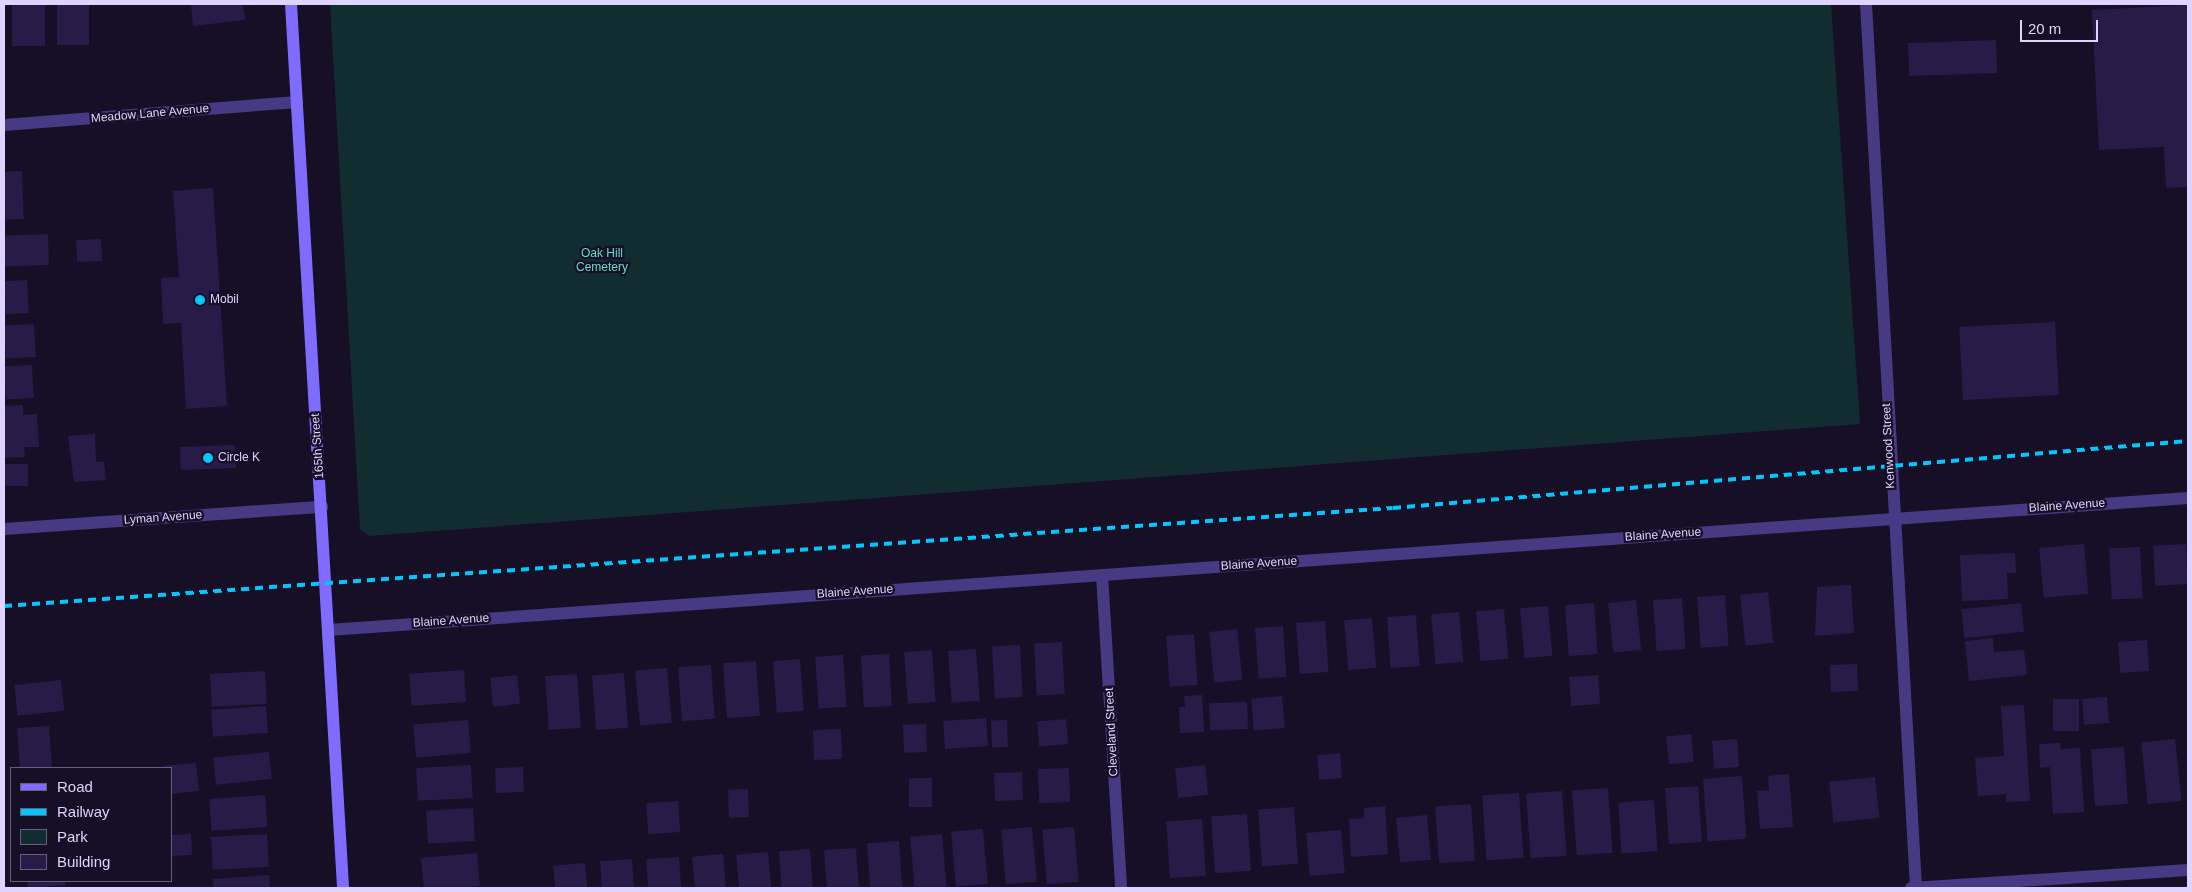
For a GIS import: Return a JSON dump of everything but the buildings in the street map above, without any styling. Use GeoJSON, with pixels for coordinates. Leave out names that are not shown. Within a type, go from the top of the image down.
{"type":"FeatureCollection","features":[{"type":"Feature","properties":{"kind":"main road","name":"165th Street"},"geometry":{"type":"LineString","coordinates":[[291,4],[343,888]]}},
{"type":"Feature","properties":{"kind":"street","name":"Kenwood Street"},"geometry":{"type":"LineString","coordinates":[[1866,4],[1892,519],[1916,888]]}},
{"type":"Feature","properties":{"kind":"street","name":"Meadow Lane Avenue"},"geometry":{"type":"LineString","coordinates":[[4,125],[297,102]]}},
{"type":"Feature","properties":{"kind":"street","name":"Blaine Avenue"},"geometry":{"type":"LineString","coordinates":[[329,630],[2188,498]]}},
{"type":"Feature","properties":{"kind":"street","name":"Lyman Avenue"},"geometry":{"type":"LineString","coordinates":[[4,529],[322,507]]}},
{"type":"Feature","properties":{"kind":"street","name":"Cleveland Street"},"geometry":{"type":"LineString","coordinates":[[1102,575],[1121,888]]}},
{"type":"Feature","properties":{"kind":"street"},"geometry":{"type":"LineString","coordinates":[[1911,888],[2188,870]]}},
{"type":"Feature","properties":{"kind":"green space","name":"Oak Hill Cemetery"},"geometry":{"type":"Polygon","coordinates":[[[330,4],[1831,4],[1860,424],[369,536],[360,529],[330,4]]]}},
{"type":"Feature","properties":{"kind":"railway"},"geometry":{"type":"LineString","coordinates":[[4,606],[1393,508],[2188,441]]}},
{"type":"Feature","properties":{"kind":"place","name":"Mobil"},"geometry":{"type":"Point","coordinates":[200,300]}},
{"type":"Feature","properties":{"kind":"place","name":"Circle K"},"geometry":{"type":"Point","coordinates":[208,458]}}]}
